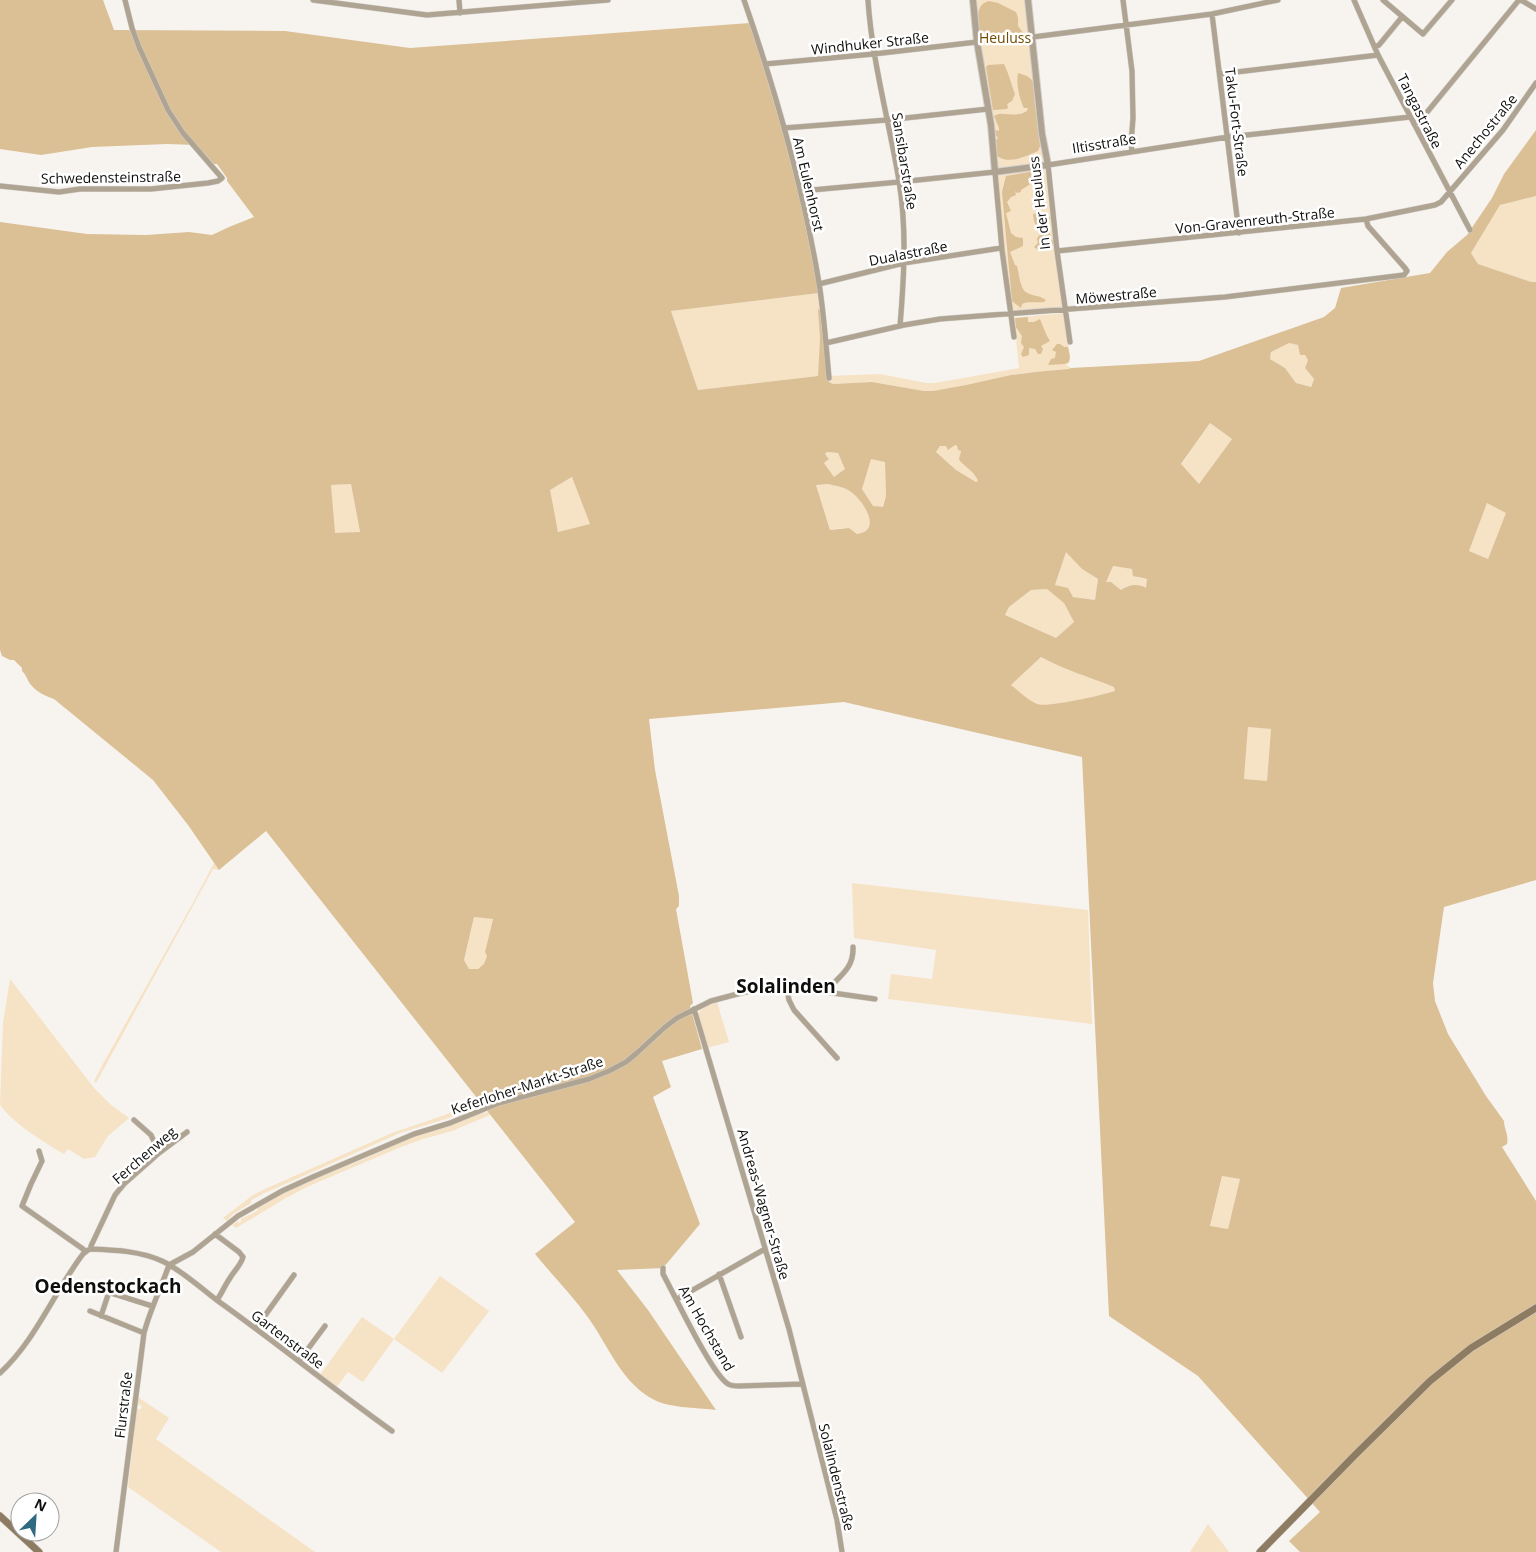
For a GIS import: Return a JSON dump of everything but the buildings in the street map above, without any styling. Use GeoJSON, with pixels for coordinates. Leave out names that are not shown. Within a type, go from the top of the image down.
{"type":"FeatureCollection","features":[{"type":"Feature","properties":{"kind":"main road"},"geometry":{"type":"LineString","coordinates":[[1260,1552],[1430,1381],[1471,1348],[1536,1308]]}},
{"type":"Feature","properties":{"kind":"main road"},"geometry":{"type":"LineString","coordinates":[[0,1516],[39,1552]]}},
{"type":"Feature","properties":{"kind":"street","name":"Schwedensteinstraße"},"geometry":{"type":"LineString","coordinates":[[0,186],[59,192],[80,189],[151,189],[208,183],[222,178],[184,133],[168,110],[138,45],[125,0]]}},
{"type":"Feature","properties":{"kind":"street"},"geometry":{"type":"LineString","coordinates":[[314,0],[426,15],[608,0]]}},
{"type":"Feature","properties":{"kind":"street"},"geometry":{"type":"LineString","coordinates":[[459,0],[460,13]]}},
{"type":"Feature","properties":{"kind":"street","name":"Am Eulenhorst"},"geometry":{"type":"LineString","coordinates":[[744,0],[765,64],[801,191],[820,284],[829,378]]}},
{"type":"Feature","properties":{"kind":"street","name":"Sansibarstraße"},"geometry":{"type":"LineString","coordinates":[[868,0],[874,54],[899,182],[904,262],[900,326]]}},
{"type":"Feature","properties":{"kind":"street"},"geometry":{"type":"LineString","coordinates":[[973,0],[977,42],[994,149],[1001,248],[1014,337]]}},
{"type":"Feature","properties":{"kind":"street","name":"In der Heuluss"},"geometry":{"type":"LineString","coordinates":[[1028,0],[1042,134],[1048,165],[1057,251],[1070,342]]}},
{"type":"Feature","properties":{"kind":"street"},"geometry":{"type":"LineString","coordinates":[[1123,0],[1132,71],[1132,152]]}},
{"type":"Feature","properties":{"kind":"street"},"geometry":{"type":"LineString","coordinates":[[1032,37],[1212,14],[1278,0]]}},
{"type":"Feature","properties":{"kind":"street","name":"Tangastraße"},"geometry":{"type":"LineString","coordinates":[[1354,0],[1378,55],[1470,230]]}},
{"type":"Feature","properties":{"kind":"street"},"geometry":{"type":"LineString","coordinates":[[1383,0],[1423,34],[1452,0]]}},
{"type":"Feature","properties":{"kind":"street"},"geometry":{"type":"LineString","coordinates":[[1414,124],[1418,122],[1520,0],[1536,9]]}},
{"type":"Feature","properties":{"kind":"street","name":"Taku-Fort-Straße"},"geometry":{"type":"LineString","coordinates":[[1212,14],[1239,233]]}},
{"type":"Feature","properties":{"kind":"street"},"geometry":{"type":"LineString","coordinates":[[1375,47],[1379,45],[1402,17]]}},
{"type":"Feature","properties":{"kind":"street","name":"Windhuker Straße"},"geometry":{"type":"LineString","coordinates":[[765,64],[977,42]]}},
{"type":"Feature","properties":{"kind":"street"},"geometry":{"type":"LineString","coordinates":[[1220,74],[1378,55]]}},
{"type":"Feature","properties":{"kind":"street","name":"Anechostraße"},"geometry":{"type":"LineString","coordinates":[[1449,191],[1503,130],[1536,83]]}},
{"type":"Feature","properties":{"kind":"street"},"geometry":{"type":"LineString","coordinates":[[784,128],[888,120],[988,109]]}},
{"type":"Feature","properties":{"kind":"street","name":"Iltisstraße"},"geometry":{"type":"LineString","coordinates":[[801,191],[995,172],[1228,137],[1410,117]]}},
{"type":"Feature","properties":{"kind":"street","name":"Von-Gravenreuth-Straße"},"geometry":{"type":"LineString","coordinates":[[1057,251],[1366,219],[1435,205],[1441,202],[1449,191]]}},
{"type":"Feature","properties":{"kind":"street","name":"Möwestraße"},"geometry":{"type":"LineString","coordinates":[[826,343],[940,319],[1260,293],[1399,276],[1407,271],[1368,226],[1366,219]]}},
{"type":"Feature","properties":{"kind":"street","name":"Dualastraße"},"geometry":{"type":"LineString","coordinates":[[820,284],[904,262],[1001,248]]}},
{"type":"Feature","properties":{"kind":"street"},"geometry":{"type":"LineString","coordinates":[[826,992],[850,967],[853,958],[853,947]]}},
{"type":"Feature","properties":{"kind":"street","name":"Keferloher-Markt-Straße"},"geometry":{"type":"LineString","coordinates":[[169,1265],[193,1252],[238,1216],[282,1191],[414,1134],[450,1123],[499,1104],[589,1079],[609,1071],[626,1062],[685,1013],[711,1001],[745,992],[772,989],[826,992],[875,1000]]}},
{"type":"Feature","properties":{"kind":"street"},"geometry":{"type":"LineString","coordinates":[[787,990],[794,1010],[837,1058]]}},
{"type":"Feature","properties":{"kind":"street","name":"Andreas-Wagner-Straße"},"geometry":{"type":"LineString","coordinates":[[694,1010],[789,1330],[808,1407]]}},
{"type":"Feature","properties":{"kind":"street"},"geometry":{"type":"LineString","coordinates":[[134,1120],[151,1135],[159,1153]]}},
{"type":"Feature","properties":{"kind":"street","name":"Ferchenweg"},"geometry":{"type":"LineString","coordinates":[[91,1249],[106,1212],[115,1195],[124,1184],[159,1153],[187,1132]]}},
{"type":"Feature","properties":{"kind":"street"},"geometry":{"type":"LineString","coordinates":[[40,1151],[42,1161],[22,1206],[85,1252]]}},
{"type":"Feature","properties":{"kind":"street"},"geometry":{"type":"LineString","coordinates":[[214,1234],[243,1257],[216,1300]]}},
{"type":"Feature","properties":{"kind":"street"},"geometry":{"type":"LineString","coordinates":[[0,1373],[30,1338],[78,1260],[85,1252],[91,1249]]}},
{"type":"Feature","properties":{"kind":"street","name":"Gartenstraße"},"geometry":{"type":"LineString","coordinates":[[91,1249],[128,1251],[169,1265],[392,1431]]}},
{"type":"Feature","properties":{"kind":"street"},"geometry":{"type":"LineString","coordinates":[[677,1299],[765,1249]]}},
{"type":"Feature","properties":{"kind":"street","name":"Flurstraße"},"geometry":{"type":"LineString","coordinates":[[116,1552],[144,1333],[152,1306],[169,1265]]}},
{"type":"Feature","properties":{"kind":"street","name":"Am Hochstand"},"geometry":{"type":"LineString","coordinates":[[663,1268],[663,1274],[703,1351],[726,1384],[739,1386],[803,1384]]}},
{"type":"Feature","properties":{"kind":"street"},"geometry":{"type":"LineString","coordinates":[[719,1274],[741,1337]]}},
{"type":"Feature","properties":{"kind":"street"},"geometry":{"type":"LineString","coordinates":[[256,1328],[294,1275]]}},
{"type":"Feature","properties":{"kind":"street"},"geometry":{"type":"LineString","coordinates":[[89,1286],[152,1306]]}},
{"type":"Feature","properties":{"kind":"street"},"geometry":{"type":"LineString","coordinates":[[102,1316],[109,1292]]}},
{"type":"Feature","properties":{"kind":"street"},"geometry":{"type":"LineString","coordinates":[[90,1311],[144,1333]]}},
{"type":"Feature","properties":{"kind":"street"},"geometry":{"type":"LineString","coordinates":[[299,1361],[325,1326]]}},
{"type":"Feature","properties":{"kind":"street","name":"Solalindenstraße"},"geometry":{"type":"LineString","coordinates":[[808,1407],[837,1520],[842,1552]]}},
{"type":"Feature","properties":{"kind":"green space"},"geometry":{"type":"Polygon","coordinates":[[[0,0],[103,0],[114,30],[285,31],[410,48],[750,23],[782,129],[799,194],[819,293],[671,311],[698,390],[818,376],[820,338],[818,309],[820,310],[829,382],[833,384],[872,382],[933,391],[1035,372],[1071,368],[1199,361],[1324,317],[1335,308],[1341,288],[1430,273],[1447,252],[1467,235],[1492,198],[1504,174],[1536,130],[1536,196],[1500,205],[1471,253],[1478,264],[1536,282],[1536,880],[1444,907],[1433,983],[1435,1001],[1448,1034],[1486,1096],[1504,1121],[1507,1144],[1502,1147],[1536,1201],[1536,1552],[1300,1552],[1289,1541],[1320,1512],[1198,1376],[1109,1316],[1082,757],[844,702],[649,719],[655,770],[679,896],[679,906],[676,909],[693,1003],[690,1006],[702,1049],[662,1061],[671,1087],[653,1097],[700,1224],[663,1268],[617,1270],[648,1310],[716,1410],[664,1404],[649,1397],[629,1380],[581,1308],[535,1254],[575,1222],[266,831],[219,870],[188,825],[153,780],[54,699],[36,690],[22,671],[22,668],[14,660],[2,656],[0,650],[0,222],[87,234],[146,235],[189,232],[212,235],[254,217],[227,181],[227,178],[217,164],[214,164],[197,145],[167,144],[92,147],[41,155],[0,149],[0,0]],[[1289,343],[1271,352],[1270,359],[1285,368],[1296,383],[1311,387],[1314,379],[1305,368],[1308,360],[1305,355],[1300,355],[1298,345],[1289,343]],[[1210,423],[1181,464],[1199,484],[1232,439],[1210,423]],[[955,445],[948,450],[946,446],[940,446],[936,452],[956,470],[976,482],[978,481],[974,474],[960,461],[961,451],[958,450],[957,446],[955,445]],[[827,452],[825,454],[829,459],[824,463],[834,477],[845,469],[838,453],[827,452]],[[871,459],[862,489],[873,506],[883,507],[886,496],[885,462],[871,459]],[[572,477],[550,490],[558,532],[590,524],[572,477]],[[351,484],[331,485],[335,533],[360,532],[351,484]],[[828,484],[816,485],[830,530],[849,528],[857,534],[865,532],[869,527],[868,515],[861,502],[851,492],[843,488],[828,484]],[[1487,503],[1469,551],[1488,559],[1506,513],[1487,503]],[[1066,552],[1055,585],[1068,588],[1073,597],[1095,600],[1098,579],[1082,569],[1066,552]],[[1113,566],[1106,582],[1111,582],[1121,590],[1133,585],[1146,588],[1147,579],[1133,576],[1132,569],[1113,566]],[[1047,589],[1031,590],[1009,607],[1005,615],[1056,638],[1074,622],[1064,603],[1047,589]],[[1041,657],[1011,685],[1026,698],[1043,705],[1115,691],[1114,687],[1068,670],[1041,657]],[[1248,727],[1244,779],[1267,781],[1271,729],[1248,727]],[[474,917],[464,960],[469,969],[478,969],[484,964],[487,956],[485,952],[493,919],[474,917]],[[1222,1176],[1210,1226],[1228,1229],[1240,1179],[1222,1176]]]}},
{"type":"Feature","properties":{"kind":"green space","name":"Heuluss"},"geometry":{"type":"Polygon","coordinates":[[[975,0],[1026,0],[1044,159],[1042,162],[1000,168],[998,166],[975,0]]]}},
{"type":"Feature","properties":{"kind":"green space"},"geometry":{"type":"Polygon","coordinates":[[[989,1],[998,3],[1016,12],[1018,26],[1024,34],[982,43],[978,13],[983,3],[989,1]]]}},
{"type":"Feature","properties":{"kind":"green space"},"geometry":{"type":"Polygon","coordinates":[[[1004,64],[1015,94],[1012,101],[1007,104],[1007,109],[993,110],[986,67],[988,65],[1004,64]]]}},
{"type":"Feature","properties":{"kind":"green space"},"geometry":{"type":"Polygon","coordinates":[[[1018,73],[1032,80],[1035,87],[1034,96],[1040,146],[1038,151],[1018,159],[1007,160],[997,156],[996,140],[998,138],[995,130],[999,131],[999,128],[994,116],[1000,114],[1020,114],[1027,111],[1028,108],[1024,108],[1019,95],[1018,73]]]}},
{"type":"Feature","properties":{"kind":"green space"},"geometry":{"type":"Polygon","coordinates":[[[1043,168],[1047,173],[1062,304],[1061,307],[1015,311],[1012,308],[1005,258],[998,176],[1043,168]]]}},
{"type":"Feature","properties":{"kind":"green space"},"geometry":{"type":"Polygon","coordinates":[[[1035,171],[1035,181],[1021,190],[1021,192],[1017,193],[1015,191],[1016,195],[1007,202],[1011,211],[1006,213],[1011,233],[1016,237],[1023,238],[1023,246],[1010,252],[1017,266],[1020,282],[1026,292],[1046,300],[1044,302],[1024,303],[1021,308],[1012,301],[1002,192],[1006,176],[1035,171]]]}},
{"type":"Feature","properties":{"kind":"green space"},"geometry":{"type":"Polygon","coordinates":[[[1536,196],[1536,282],[1478,264],[1471,253],[1500,205],[1536,196]]]}},
{"type":"Feature","properties":{"kind":"green space"},"geometry":{"type":"Polygon","coordinates":[[[1037,213],[1042,223],[1050,217],[1046,224],[1053,242],[1052,246],[1045,250],[1038,250],[1034,247],[1038,243],[1037,238],[1043,234],[1034,221],[1033,214],[1037,213]]]}},
{"type":"Feature","properties":{"kind":"green space"},"geometry":{"type":"Polygon","coordinates":[[[819,293],[820,338],[818,376],[698,390],[671,311],[819,293]]]}},
{"type":"Feature","properties":{"kind":"green space"},"geometry":{"type":"Polygon","coordinates":[[[1064,313],[1070,357],[1069,363],[1066,365],[1071,368],[1068,369],[1011,375],[933,391],[872,382],[833,384],[829,382],[827,376],[880,374],[935,383],[1019,368],[1014,318],[1064,313]]]}},
{"type":"Feature","properties":{"kind":"green space"},"geometry":{"type":"Polygon","coordinates":[[[1028,317],[1028,322],[1040,319],[1050,341],[1041,346],[1043,349],[1041,354],[1038,354],[1035,349],[1029,348],[1029,355],[1023,357],[1021,354],[1024,347],[1021,343],[1022,336],[1016,327],[1015,318],[1028,317]]]}},
{"type":"Feature","properties":{"kind":"green space"},"geometry":{"type":"Polygon","coordinates":[[[1289,343],[1298,345],[1308,360],[1305,368],[1314,379],[1310,387],[1296,383],[1285,368],[1270,359],[1271,352],[1289,343]]]}},
{"type":"Feature","properties":{"kind":"green space"},"geometry":{"type":"Polygon","coordinates":[[[1057,344],[1068,347],[1069,362],[1048,365],[1051,359],[1055,358],[1056,352],[1052,350],[1057,344]]]}},
{"type":"Feature","properties":{"kind":"green space"},"geometry":{"type":"Polygon","coordinates":[[[1210,423],[1232,439],[1199,484],[1181,465],[1210,423]]]}},
{"type":"Feature","properties":{"kind":"green space"},"geometry":{"type":"Polygon","coordinates":[[[955,445],[961,451],[960,461],[974,474],[978,481],[976,482],[956,470],[936,452],[940,446],[955,445]]]}},
{"type":"Feature","properties":{"kind":"green space"},"geometry":{"type":"Polygon","coordinates":[[[827,452],[838,453],[846,469],[834,477],[824,463],[829,459],[825,454],[827,452]]]}},
{"type":"Feature","properties":{"kind":"green space"},"geometry":{"type":"Polygon","coordinates":[[[871,458],[885,462],[886,496],[883,508],[872,506],[862,489],[871,458]]]}},
{"type":"Feature","properties":{"kind":"green space"},"geometry":{"type":"Polygon","coordinates":[[[573,477],[590,524],[558,532],[549,490],[573,477]]]}},
{"type":"Feature","properties":{"kind":"green space"},"geometry":{"type":"Polygon","coordinates":[[[351,484],[360,533],[334,533],[331,485],[351,484]]]}},
{"type":"Feature","properties":{"kind":"green space"},"geometry":{"type":"Polygon","coordinates":[[[828,484],[849,490],[861,502],[870,522],[865,532],[857,534],[845,529],[830,530],[816,485],[828,484]]]}},
{"type":"Feature","properties":{"kind":"green space"},"geometry":{"type":"Polygon","coordinates":[[[1487,503],[1507,512],[1488,559],[1469,551],[1487,503]]]}},
{"type":"Feature","properties":{"kind":"green space"},"geometry":{"type":"Polygon","coordinates":[[[1066,551],[1082,569],[1098,579],[1095,600],[1073,597],[1055,585],[1066,551]]]}},
{"type":"Feature","properties":{"kind":"green space"},"geometry":{"type":"Polygon","coordinates":[[[1113,566],[1132,569],[1138,578],[1148,579],[1146,588],[1127,586],[1121,590],[1111,582],[1105,582],[1113,566]]]}},
{"type":"Feature","properties":{"kind":"green space"},"geometry":{"type":"Polygon","coordinates":[[[1047,589],[1065,603],[1074,622],[1056,638],[1005,615],[1009,607],[1031,590],[1047,589]]]}},
{"type":"Feature","properties":{"kind":"green space"},"geometry":{"type":"Polygon","coordinates":[[[1041,657],[1068,670],[1115,687],[1115,691],[1051,705],[1036,704],[1011,685],[1041,657]]]}},
{"type":"Feature","properties":{"kind":"green space"},"geometry":{"type":"Polygon","coordinates":[[[1248,727],[1271,729],[1267,781],[1244,779],[1248,727]]]}},
{"type":"Feature","properties":{"kind":"green space"},"geometry":{"type":"Polygon","coordinates":[[[214,863],[219,870],[213,869],[96,1083],[94,1081],[104,1062],[214,863]]]}},
{"type":"Feature","properties":{"kind":"green space"},"geometry":{"type":"Polygon","coordinates":[[[852,883],[1088,910],[1092,1024],[888,999],[891,974],[932,979],[936,950],[854,938],[852,883]]]}},
{"type":"Feature","properties":{"kind":"green space"},"geometry":{"type":"Polygon","coordinates":[[[474,917],[493,919],[484,964],[478,969],[469,969],[464,960],[474,917]]]}},
{"type":"Feature","properties":{"kind":"green space"},"geometry":{"type":"Polygon","coordinates":[[[10,979],[94,1088],[110,1104],[129,1118],[108,1136],[95,1157],[84,1159],[68,1149],[64,1154],[11,1118],[0,1104],[3,1023],[10,979]]]}},
{"type":"Feature","properties":{"kind":"green space"},"geometry":{"type":"Polygon","coordinates":[[[717,1002],[729,1042],[707,1048],[698,1016],[700,1010],[717,1002]]]}},
{"type":"Feature","properties":{"kind":"green space"},"geometry":{"type":"Polygon","coordinates":[[[479,1101],[482,1105],[449,1118],[400,1133],[264,1192],[251,1200],[251,1203],[232,1215],[227,1221],[223,1218],[253,1195],[265,1189],[392,1133],[479,1101]]]}},
{"type":"Feature","properties":{"kind":"green space"},"geometry":{"type":"Polygon","coordinates":[[[488,1112],[490,1115],[452,1131],[401,1147],[309,1186],[236,1228],[232,1225],[238,1221],[239,1223],[241,1222],[241,1219],[294,1187],[362,1160],[399,1142],[488,1112]]]}},
{"type":"Feature","properties":{"kind":"green space"},"geometry":{"type":"Polygon","coordinates":[[[1222,1176],[1240,1179],[1228,1229],[1210,1227],[1222,1176]]]}},
{"type":"Feature","properties":{"kind":"green space"},"geometry":{"type":"Polygon","coordinates":[[[440,1276],[489,1311],[442,1373],[394,1339],[440,1276]]]}},
{"type":"Feature","properties":{"kind":"green space"},"geometry":{"type":"Polygon","coordinates":[[[362,1317],[394,1339],[363,1382],[348,1372],[336,1388],[320,1375],[362,1317]]]}},
{"type":"Feature","properties":{"kind":"green space"},"geometry":{"type":"Polygon","coordinates":[[[138,1397],[169,1418],[156,1439],[315,1552],[221,1552],[128,1487],[137,1408],[140,1410],[142,1406],[137,1404],[138,1397]]]}},
{"type":"Feature","properties":{"kind":"green space"},"geometry":{"type":"Polygon","coordinates":[[[1208,1524],[1229,1552],[1190,1552],[1208,1524]]]}},
{"type":"Feature","properties":{"kind":"district","name":"Solalinden"},"geometry":{"type":"Point","coordinates":[786,986]}},
{"type":"Feature","properties":{"kind":"district","name":"Oedenstockach"},"geometry":{"type":"Point","coordinates":[108,1286]}}]}
